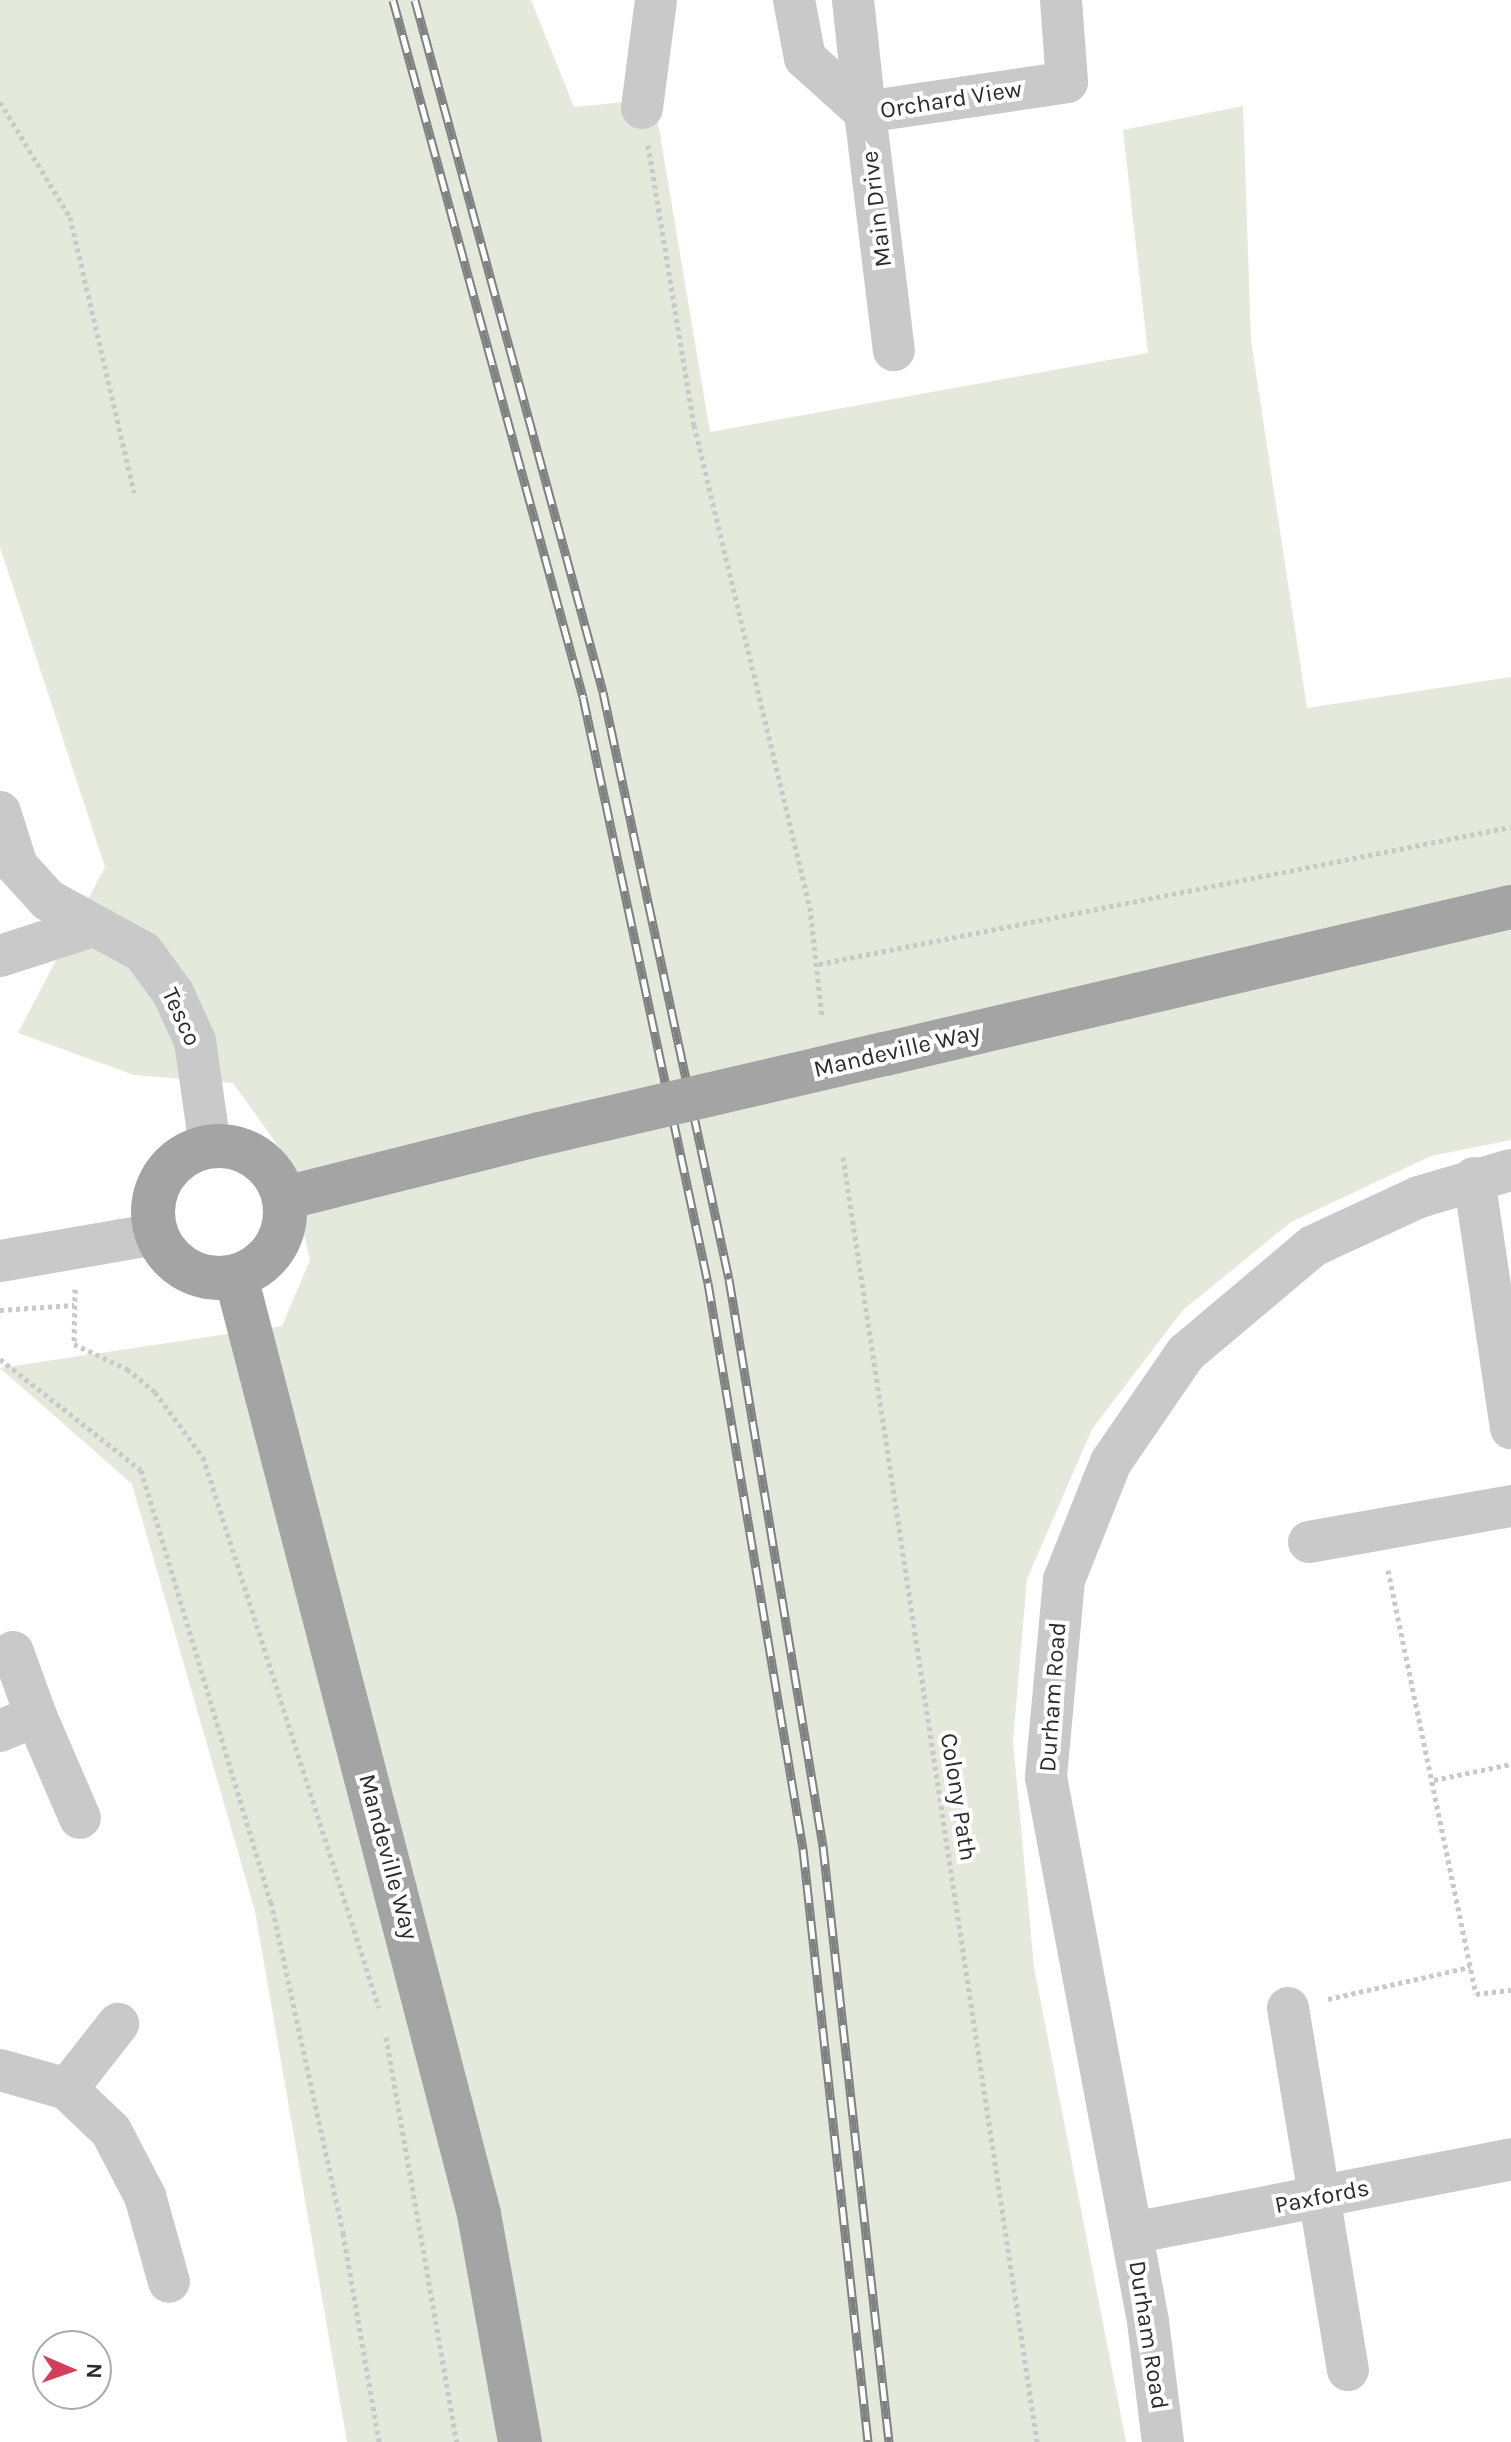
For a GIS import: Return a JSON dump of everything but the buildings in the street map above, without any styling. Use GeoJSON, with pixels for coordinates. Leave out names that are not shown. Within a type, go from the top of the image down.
{"type":"FeatureCollection","features":[{"type":"Feature","properties":{"kind":"main road","name":"Mandeville Way"},"geometry":{"type":"LineString","coordinates":[[285,1198],[540,1134],[1511,907]]}},
{"type":"Feature","properties":{"kind":"main road"},"geometry":{"type":"LineString","coordinates":[[210,1146],[257,1156],[285,1198],[282,1236],[265,1261],[236,1277],[184,1268],[156,1234],[153,1210],[162,1177],[173,1163],[210,1146]]}},
{"type":"Feature","properties":{"kind":"main road","name":"Mandeville Way"},"geometry":{"type":"LineString","coordinates":[[236,1277],[479,2214],[520,2442]]}},
{"type":"Feature","properties":{"kind":"street"},"geometry":{"type":"LineString","coordinates":[[642,108],[656,0]]}},
{"type":"Feature","properties":{"kind":"street"},"geometry":{"type":"LineString","coordinates":[[794,0],[805,58],[865,112]]}},
{"type":"Feature","properties":{"kind":"street","name":"Orchard View"},"geometry":{"type":"LineString","coordinates":[[853,0],[865,112],[1067,82],[1061,0]]}},
{"type":"Feature","properties":{"kind":"street","name":"Main Drive"},"geometry":{"type":"LineString","coordinates":[[865,112],[894,350]]}},
{"type":"Feature","properties":{"kind":"street","name":"Tesco"},"geometry":{"type":"LineString","coordinates":[[0,812],[17,866],[48,900],[90,927],[143,952],[173,993],[195,1041],[210,1146]]}},
{"type":"Feature","properties":{"kind":"street"},"geometry":{"type":"LineString","coordinates":[[0,956],[90,927]]}},
{"type":"Feature","properties":{"kind":"street"},"geometry":{"type":"LineString","coordinates":[[1493,1174],[1510,1417]]}},
{"type":"Feature","properties":{"kind":"street","name":"Durham Road"},"geometry":{"type":"LineString","coordinates":[[1163,2442],[1132,2233],[1046,1777],[1064,1580],[1111,1462],[1186,1353],[1313,1246],[1493,1174]]}},
{"type":"Feature","properties":{"kind":"street"},"geometry":{"type":"LineString","coordinates":[[0,1261],[156,1234]]}},
{"type":"Feature","properties":{"kind":"street"},"geometry":{"type":"LineString","coordinates":[[1309,1542],[1511,1506]]}},
{"type":"Feature","properties":{"kind":"street"},"geometry":{"type":"LineString","coordinates":[[13,1652],[18,1724],[80,1818]]}},
{"type":"Feature","properties":{"kind":"street"},"geometry":{"type":"LineString","coordinates":[[1288,2008],[1348,2370]]}},
{"type":"Feature","properties":{"kind":"street"},"geometry":{"type":"LineString","coordinates":[[67,2089],[118,2024]]}},
{"type":"Feature","properties":{"kind":"street"},"geometry":{"type":"LineString","coordinates":[[0,2070],[67,2089],[111,2131],[145,2196],[169,2282]]}},
{"type":"Feature","properties":{"kind":"street","name":"Paxfords"},"geometry":{"type":"LineString","coordinates":[[1132,2233],[1511,2159]]}},
{"type":"Feature","properties":{"kind":"path"},"geometry":{"type":"LineString","coordinates":[[0,102],[70,217],[134,493]]}},
{"type":"Feature","properties":{"kind":"path"},"geometry":{"type":"LineString","coordinates":[[642,108],[694,425],[819,964],[822,1017]]}},
{"type":"Feature","properties":{"kind":"path"},"geometry":{"type":"LineString","coordinates":[[819,964],[1511,827]]}},
{"type":"Feature","properties":{"kind":"path","name":"Colony Path"},"geometry":{"type":"LineString","coordinates":[[843,1157],[1037,2442]]}},
{"type":"Feature","properties":{"kind":"path"},"geometry":{"type":"LineString","coordinates":[[0,1310],[74,1305],[74,1344],[127,1369],[155,1392],[203,1457],[384,2026],[457,2442]]}},
{"type":"Feature","properties":{"kind":"path"},"geometry":{"type":"LineString","coordinates":[[0,1359],[141,1470],[271,1902],[343,2233],[379,2442]]}},
{"type":"Feature","properties":{"kind":"path"},"geometry":{"type":"LineString","coordinates":[[1380,1530],[1476,1994],[1511,1990]]}},
{"type":"Feature","properties":{"kind":"path"},"geometry":{"type":"LineString","coordinates":[[1434,1780],[1511,1764]]}},
{"type":"Feature","properties":{"kind":"path"},"geometry":{"type":"LineString","coordinates":[[1288,2008],[1470,1967]]}},
{"type":"Feature","properties":{"kind":"shaded area"},"geometry":{"type":"Polygon","coordinates":[[[0,0],[531,0],[574,107],[654,99],[710,432],[1148,353],[1123,130],[1243,106],[1251,341],[1307,708],[1511,677],[1511,1140],[1431,1156],[1291,1222],[1183,1310],[1092,1429],[1027,1579],[1013,1741],[1034,1967],[1126,2442],[347,2442],[255,1911],[132,1484],[0,1368],[282,1326],[310,1260],[286,1157],[233,1083],[134,1075],[18,1033],[105,867],[0,547],[0,0]]]}},
{"type":"Feature","properties":{"kind":"railway"},"geometry":{"type":"LineString","coordinates":[[393,0],[583,697],[708,1283],[803,1849],[868,2442]]}},
{"type":"Feature","properties":{"kind":"railway"},"geometry":{"type":"LineString","coordinates":[[415,0],[603,692],[729,1279],[823,1846],[889,2442]]}}]}
